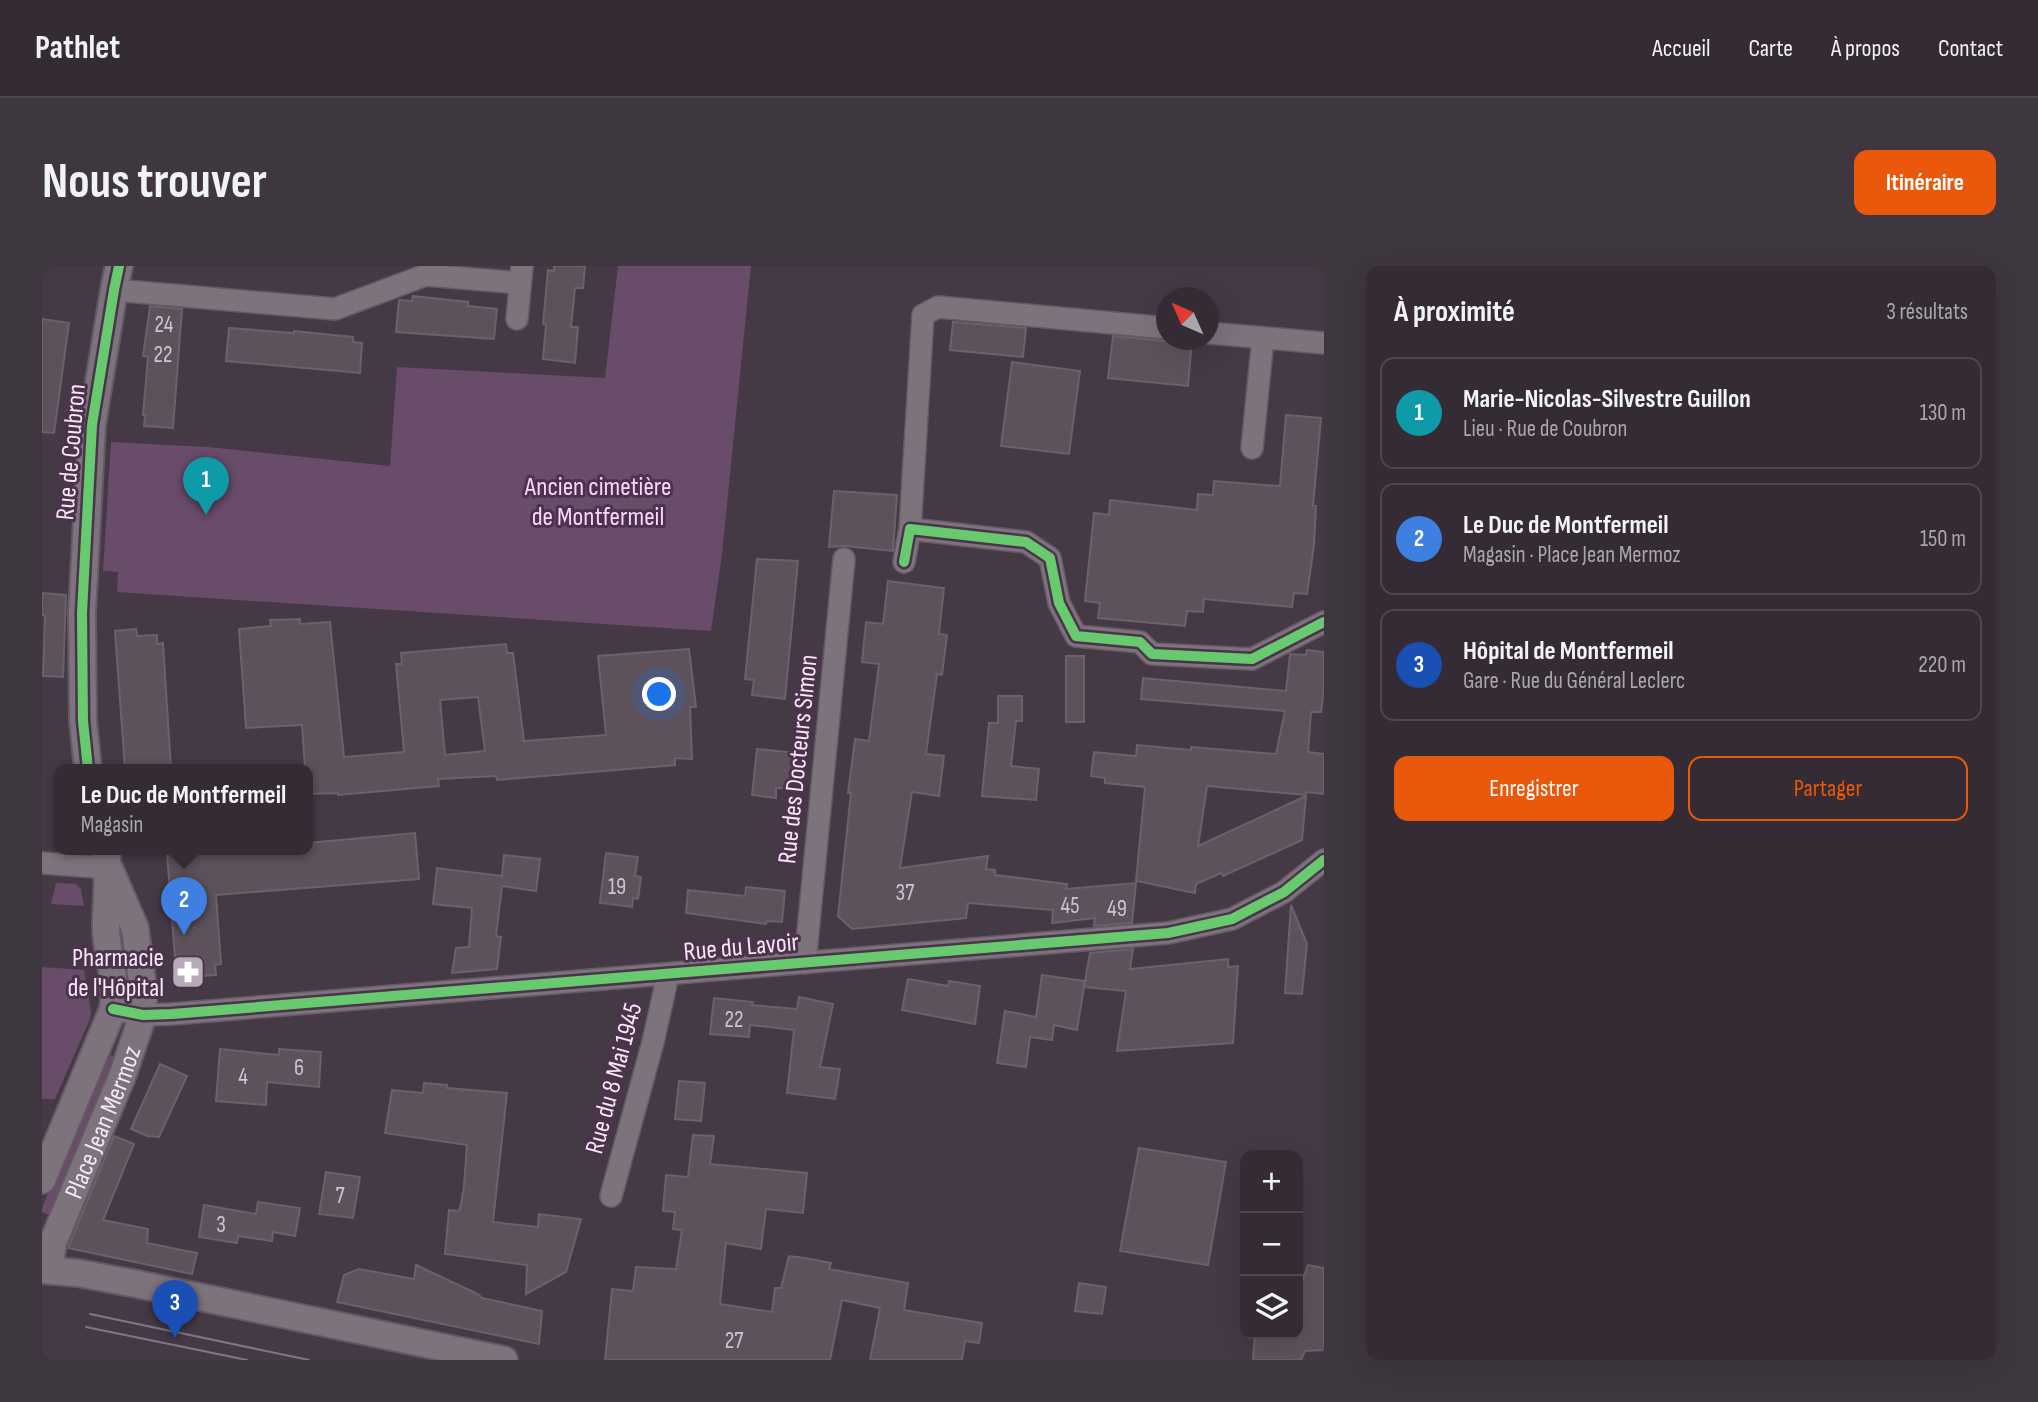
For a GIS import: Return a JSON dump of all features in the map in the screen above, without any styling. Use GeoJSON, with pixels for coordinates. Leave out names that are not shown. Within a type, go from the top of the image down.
{"type":"FeatureCollection","features":[{"type":"Feature","properties":{"kind":"street"},"geometry":{"type":"LineString","coordinates":[[117,278],[335,309],[426,275],[521,275],[517,319]]}},
{"type":"Feature","properties":{"kind":"street","name":"Rue de Coubron"},"geometry":{"type":"LineString","coordinates":[[87,764],[83,720],[82,613],[92,425],[117,278]]}},
{"type":"Feature","properties":{"kind":"street"},"geometry":{"type":"LineString","coordinates":[[904,562],[910,529],[923,315],[938,307],[1156,327]]}},
{"type":"Feature","properties":{"kind":"street"},"geometry":{"type":"LineString","coordinates":[[1219,333],[1324,343]]}},
{"type":"Feature","properties":{"kind":"street"},"geometry":{"type":"LineString","coordinates":[[1252,448],[1263,338]]}},
{"type":"Feature","properties":{"kind":"street"},"geometry":{"type":"LineString","coordinates":[[910,529],[1026,542],[1050,558],[1059,603],[1076,636],[1140,642],[1152,654],[1252,659],[1324,622]]}},
{"type":"Feature","properties":{"kind":"street","name":"Rue des Docteurs Simon"},"geometry":{"type":"LineString","coordinates":[[805,963],[844,559]]}},
{"type":"Feature","properties":{"kind":"street"},"geometry":{"type":"LineString","coordinates":[[42,863],[107,859]]}},
{"type":"Feature","properties":{"kind":"street","name":"Place Jean Mermoz"},"geometry":{"type":"LineString","coordinates":[[42,1180],[52,1135],[113,1009],[116,990],[106,929],[107,859]]}},
{"type":"Feature","properties":{"kind":"street","name":"Place Jean Mermoz"},"geometry":{"type":"LineString","coordinates":[[46,1270],[53,1242],[126,1066],[143,1015],[143,988],[135,928],[107,859]]}},
{"type":"Feature","properties":{"kind":"street","name":"Rue du Lavoir"},"geometry":{"type":"LineString","coordinates":[[143,1015],[1168,933],[1232,919],[1284,892],[1324,860]]}},
{"type":"Feature","properties":{"kind":"street","name":"Rue du 8 Mai 1945"},"geometry":{"type":"LineString","coordinates":[[611,1196],[653,1042],[668,975]]}},
{"type":"Feature","properties":{"kind":"street","name":"Place Jean Mermoz"},"geometry":{"type":"LineString","coordinates":[[113,1009],[143,1015]]}},
{"type":"Feature","properties":{"kind":"street"},"geometry":{"type":"LineString","coordinates":[[46,1270],[136,1284],[504,1360]]}},
{"type":"Feature","properties":{"kind":"green space","name":"Ancien cimetière de Montfermeil"},"geometry":{"type":"Polygon","coordinates":[[[618,266],[751,266],[722,554],[711,631],[117,592],[118,572],[103,571],[111,442],[208,447],[390,466],[397,367],[605,378],[618,266]]]}},
{"type":"Feature","properties":{"kind":"green space"},"geometry":{"type":"Polygon","coordinates":[[[56,883],[76,884],[81,889],[84,906],[51,904],[56,883]]]}},
{"type":"Feature","properties":{"kind":"green space"},"geometry":{"type":"Polygon","coordinates":[[[42,967],[84,970],[91,1011],[90,1019],[55,1099],[42,1099],[42,967]]]}},
{"type":"Feature","properties":{"kind":"green space"},"geometry":{"type":"Polygon","coordinates":[[[105,1053],[118,1058],[53,1217],[42,1212],[42,1208],[105,1053]]]}},
{"type":"Feature","properties":{"kind":"building"},"geometry":{"type":"Polygon","coordinates":[[[554,266],[585,266],[583,288],[575,288],[571,327],[578,327],[575,363],[543,359],[548,270],[554,271],[554,266]]]}},
{"type":"Feature","properties":{"kind":"building"},"geometry":{"type":"Polygon","coordinates":[[[413,296],[468,302],[468,306],[497,309],[494,339],[396,332],[399,300],[412,301],[413,296]]]}},
{"type":"Feature","properties":{"kind":"building"},"geometry":{"type":"Polygon","coordinates":[[[150,306],[182,309],[173,428],[144,426],[148,357],[143,356],[150,306]]]}},
{"type":"Feature","properties":{"kind":"building"},"geometry":{"type":"Polygon","coordinates":[[[42,319],[69,323],[54,433],[42,432],[42,319]]]}},
{"type":"Feature","properties":{"kind":"building"},"geometry":{"type":"Polygon","coordinates":[[[953,322],[1026,328],[1023,357],[950,350],[953,322]]]}},
{"type":"Feature","properties":{"kind":"building"},"geometry":{"type":"Polygon","coordinates":[[[229,328],[353,337],[353,342],[362,343],[360,373],[226,361],[229,328]]]}},
{"type":"Feature","properties":{"kind":"building"},"geometry":{"type":"Polygon","coordinates":[[[1113,336],[1156,340],[1156,350],[1191,350],[1188,386],[1108,378],[1113,336]]]}},
{"type":"Feature","properties":{"kind":"building"},"geometry":{"type":"Polygon","coordinates":[[[1012,362],[1080,371],[1069,454],[1001,446],[1012,362]]]}},
{"type":"Feature","properties":{"kind":"building"},"geometry":{"type":"Polygon","coordinates":[[[1286,415],[1321,418],[1313,506],[1316,506],[1314,545],[1307,594],[1294,593],[1292,607],[1204,599],[1203,612],[1187,611],[1185,626],[1098,618],[1100,603],[1085,601],[1094,513],[1109,515],[1110,500],[1197,510],[1198,494],[1213,495],[1214,481],[1280,486],[1286,415]]]}},
{"type":"Feature","properties":{"kind":"building"},"geometry":{"type":"Polygon","coordinates":[[[834,491],[897,495],[893,551],[829,547],[834,491]]]}},
{"type":"Feature","properties":{"kind":"building"},"geometry":{"type":"Polygon","coordinates":[[[757,559],[798,561],[785,699],[752,695],[754,680],[745,679],[757,559]]]}},
{"type":"Feature","properties":{"kind":"building"},"geometry":{"type":"Polygon","coordinates":[[[888,581],[944,588],[939,634],[947,635],[942,675],[937,674],[926,754],[944,756],[939,796],[912,792],[900,868],[988,856],[986,869],[995,870],[995,875],[1067,884],[1066,889],[1136,883],[1132,923],[1094,926],[1095,918],[1052,923],[1053,910],[968,903],[966,918],[852,929],[838,916],[855,739],[869,741],[879,664],[862,662],[866,622],[883,624],[888,581]]]}},
{"type":"Feature","properties":{"kind":"building"},"geometry":{"type":"Polygon","coordinates":[[[42,593],[66,595],[63,677],[43,676],[45,615],[42,615],[42,593]]]}},
{"type":"Feature","properties":{"kind":"building"},"geometry":{"type":"Polygon","coordinates":[[[300,619],[300,624],[330,622],[344,757],[404,752],[396,664],[402,664],[401,653],[506,644],[507,653],[513,653],[524,741],[606,735],[598,656],[689,649],[696,707],[690,707],[692,759],[675,758],[675,765],[497,780],[496,776],[438,779],[439,786],[338,795],[313,794],[313,764],[305,764],[302,725],[246,728],[239,629],[271,626],[270,620],[300,619]],[[478,697],[440,700],[445,755],[485,751],[478,697]]]}},
{"type":"Feature","properties":{"kind":"building"},"geometry":{"type":"Polygon","coordinates":[[[136,629],[137,636],[157,635],[157,644],[163,643],[171,764],[125,764],[115,631],[136,629]]]}},
{"type":"Feature","properties":{"kind":"building"},"geometry":{"type":"Polygon","coordinates":[[[1307,650],[1324,652],[1321,712],[1311,712],[1308,752],[1324,754],[1324,794],[1306,792],[1306,795],[1207,786],[1198,846],[1306,796],[1302,840],[1223,876],[1221,873],[1196,884],[1195,893],[1136,881],[1145,787],[1105,783],[1105,778],[1091,776],[1094,752],[1136,756],[1137,745],[1276,754],[1285,711],[1141,699],[1143,678],[1286,691],[1290,654],[1306,655],[1307,650]]]}},
{"type":"Feature","properties":{"kind":"building"},"geometry":{"type":"Polygon","coordinates":[[[1066,656],[1084,656],[1084,722],[1066,722],[1066,656]]]}},
{"type":"Feature","properties":{"kind":"building"},"geometry":{"type":"Polygon","coordinates":[[[998,696],[1022,696],[1022,721],[1016,721],[1011,766],[1039,769],[1036,800],[982,796],[989,723],[998,723],[998,696]]]}},
{"type":"Feature","properties":{"kind":"building"},"geometry":{"type":"Polygon","coordinates":[[[757,749],[797,753],[795,789],[776,788],[776,798],[752,795],[757,749]]]}},
{"type":"Feature","properties":{"kind":"building"},"geometry":{"type":"Polygon","coordinates":[[[415,833],[419,879],[216,895],[221,964],[215,965],[216,975],[202,976],[202,983],[177,984],[167,855],[313,855],[313,843],[415,833]]]}},
{"type":"Feature","properties":{"kind":"building"},"geometry":{"type":"Polygon","coordinates":[[[606,853],[638,857],[635,876],[641,877],[638,899],[633,898],[632,907],[600,903],[606,853]]]}},
{"type":"Feature","properties":{"kind":"building"},"geometry":{"type":"Polygon","coordinates":[[[504,855],[540,859],[536,891],[502,886],[496,936],[501,937],[497,969],[452,973],[456,948],[469,947],[472,908],[433,904],[437,868],[502,876],[504,855]]]}},
{"type":"Feature","properties":{"kind":"building"},"geometry":{"type":"Polygon","coordinates":[[[746,887],[785,891],[782,922],[767,921],[766,924],[686,913],[688,890],[745,896],[746,887]]]}},
{"type":"Feature","properties":{"kind":"building"},"geometry":{"type":"Polygon","coordinates":[[[1291,905],[1307,944],[1302,994],[1285,993],[1291,905]]]}},
{"type":"Feature","properties":{"kind":"building"},"geometry":{"type":"Polygon","coordinates":[[[1133,949],[1130,969],[1228,959],[1228,967],[1238,966],[1233,1043],[1117,1051],[1126,991],[1084,987],[1090,953],[1133,949]]]}},
{"type":"Feature","properties":{"kind":"building"},"geometry":{"type":"Polygon","coordinates":[[[1042,975],[1085,981],[1077,1030],[1054,1025],[1052,1040],[1030,1037],[1026,1067],[997,1063],[1005,1011],[1036,1017],[1042,975]]]}},
{"type":"Feature","properties":{"kind":"building"},"geometry":{"type":"Polygon","coordinates":[[[908,979],[948,986],[949,981],[980,986],[975,1024],[902,1010],[908,979]]]}},
{"type":"Feature","properties":{"kind":"building"},"geometry":{"type":"Polygon","coordinates":[[[799,997],[833,1004],[820,1067],[840,1069],[835,1099],[787,1093],[794,1030],[750,1025],[749,1037],[710,1034],[714,998],[797,1009],[799,997]]]}},
{"type":"Feature","properties":{"kind":"building"},"geometry":{"type":"Polygon","coordinates":[[[220,1049],[279,1055],[279,1049],[321,1052],[319,1087],[267,1082],[266,1105],[216,1101],[220,1049]]]}},
{"type":"Feature","properties":{"kind":"building"},"geometry":{"type":"Polygon","coordinates":[[[160,1064],[187,1076],[159,1137],[147,1136],[131,1129],[160,1064]]]}},
{"type":"Feature","properties":{"kind":"building"},"geometry":{"type":"Polygon","coordinates":[[[679,1081],[705,1083],[701,1121],[675,1119],[679,1081]]]}},
{"type":"Feature","properties":{"kind":"building"},"geometry":{"type":"Polygon","coordinates":[[[424,1083],[447,1085],[447,1088],[507,1093],[493,1222],[538,1227],[539,1214],[581,1219],[566,1272],[526,1294],[527,1265],[445,1254],[449,1210],[459,1211],[461,1204],[467,1145],[385,1133],[392,1090],[423,1093],[424,1083]]]}},
{"type":"Feature","properties":{"kind":"building"},"geometry":{"type":"Polygon","coordinates":[[[693,1135],[714,1136],[710,1164],[807,1173],[803,1213],[766,1209],[761,1249],[726,1243],[720,1304],[772,1312],[775,1288],[781,1288],[789,1256],[805,1258],[831,1263],[829,1269],[908,1283],[904,1310],[982,1323],[979,1343],[965,1341],[962,1360],[870,1360],[880,1308],[842,1300],[830,1360],[605,1360],[612,1289],[633,1291],[636,1267],[676,1269],[682,1230],[673,1229],[675,1212],[663,1211],[666,1175],[688,1177],[693,1135]]]}},
{"type":"Feature","properties":{"kind":"building"},"geometry":{"type":"Polygon","coordinates":[[[114,1136],[134,1144],[103,1220],[148,1229],[147,1243],[197,1253],[192,1274],[68,1248],[114,1136]]]}},
{"type":"Feature","properties":{"kind":"building"},"geometry":{"type":"Polygon","coordinates":[[[1139,1148],[1226,1162],[1208,1265],[1120,1251],[1139,1148]]]}},
{"type":"Feature","properties":{"kind":"building"},"geometry":{"type":"Polygon","coordinates":[[[326,1172],[360,1177],[353,1218],[319,1214],[326,1172]]]}},
{"type":"Feature","properties":{"kind":"building"},"geometry":{"type":"Polygon","coordinates":[[[258,1202],[300,1208],[295,1236],[273,1232],[272,1241],[238,1236],[237,1243],[199,1237],[204,1205],[256,1214],[258,1202]]]}},
{"type":"Feature","properties":{"kind":"building"},"geometry":{"type":"Polygon","coordinates":[[[416,1265],[482,1298],[542,1311],[539,1344],[337,1302],[344,1275],[359,1269],[414,1279],[416,1265]]]}},
{"type":"Feature","properties":{"kind":"building"},"geometry":{"type":"Polygon","coordinates":[[[1308,1265],[1324,1268],[1324,1350],[1305,1351],[1301,1360],[1253,1360],[1255,1339],[1303,1339],[1303,1279],[1308,1265]]]}},
{"type":"Feature","properties":{"kind":"building"},"geometry":{"type":"Polygon","coordinates":[[[1079,1283],[1106,1287],[1102,1314],[1075,1311],[1079,1283]]]}},
{"type":"Feature","properties":{"kind":"tram line"},"geometry":{"type":"LineString","coordinates":[[90,1314],[309,1360]]}},
{"type":"Feature","properties":{"kind":"tram line"},"geometry":{"type":"LineString","coordinates":[[86,1327],[247,1360]]}},
{"type":"Feature","properties":{"kind":"cycle path"},"geometry":{"type":"LineString","coordinates":[[87,764],[83,721],[82,613],[92,425],[119,266]]}},
{"type":"Feature","properties":{"kind":"cycle path"},"geometry":{"type":"LineString","coordinates":[[904,562],[910,529],[1026,542],[1050,558],[1059,603],[1076,636],[1140,642],[1152,654],[1252,659],[1324,622]]}},
{"type":"Feature","properties":{"kind":"cycle path"},"geometry":{"type":"LineString","coordinates":[[113,1009],[143,1015],[172,1014],[1168,933],[1232,919],[1284,892],[1324,860]]}},
{"type":"Feature","properties":{"kind":"place","name":"Marie-Nicolas-Silvestre Guillon"},"geometry":{"type":"Point","coordinates":[206,515]}},
{"type":"Feature","properties":{"kind":"place","name":"Le Duc de Montfermeil"},"geometry":{"type":"Point","coordinates":[184,935]}},
{"type":"Feature","properties":{"kind":"place","name":"Pharmacie de l'Hôpital"},"geometry":{"type":"Point","coordinates":[188,972]}},
{"type":"Feature","properties":{"kind":"place","name":"Hôpital de Montfermeil"},"geometry":{"type":"Point","coordinates":[175,1338]}}]}
